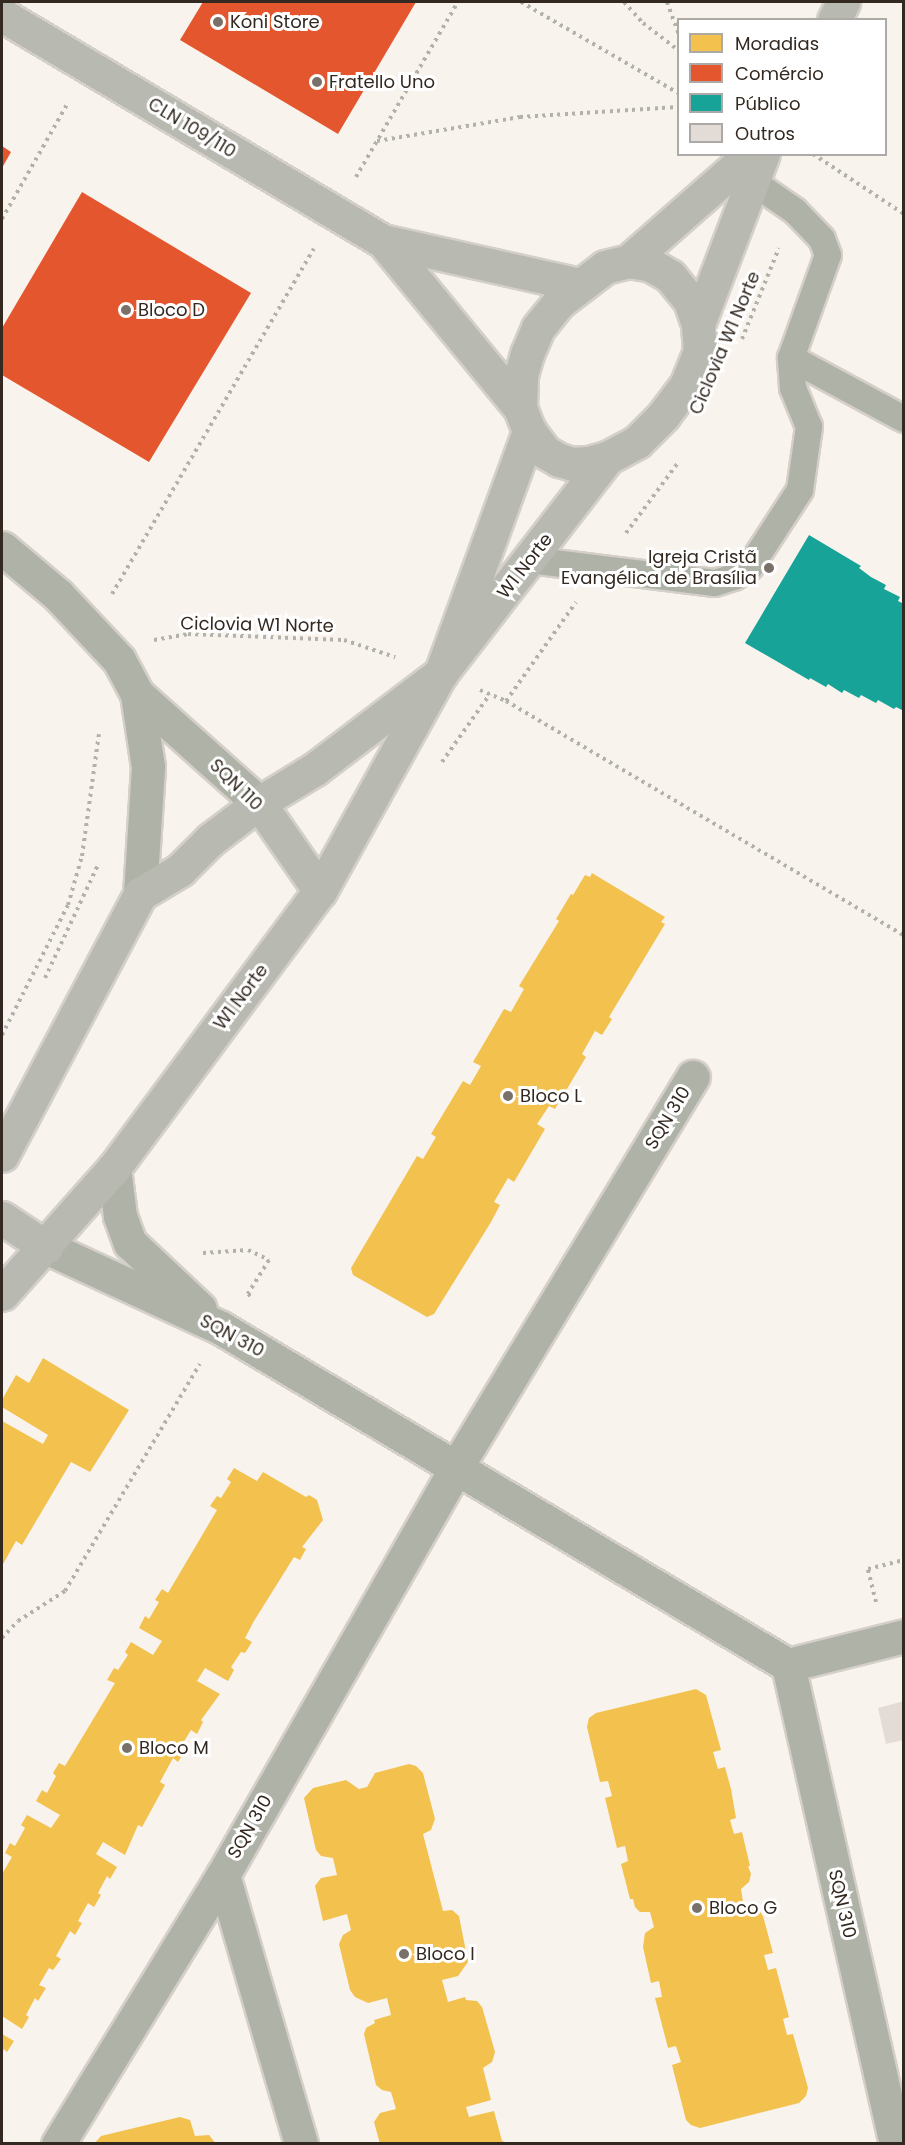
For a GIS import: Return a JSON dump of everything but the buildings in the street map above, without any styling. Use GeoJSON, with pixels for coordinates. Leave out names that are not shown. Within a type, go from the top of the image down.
{"type":"FeatureCollection","features":[{"type":"Feature","properties":{"kind":"street"},"geometry":{"type":"LineString","coordinates":[[835,18],[843,2]]}},
{"type":"Feature","properties":{"kind":"street","name":"CLN 109/110"},"geometry":{"type":"LineString","coordinates":[[2,15],[382,241],[580,285]]}},
{"type":"Feature","properties":{"kind":"street"},"geometry":{"type":"LineString","coordinates":[[629,261],[651,266],[670,276],[690,302],[699,324],[700,351],[687,384],[664,415],[637,442],[607,458],[573,464],[559,460],[545,452],[524,419],[521,375],[538,328],[558,303],[580,285],[605,267],[629,261],[756,164]]}},
{"type":"Feature","properties":{"kind":"street"},"geometry":{"type":"LineString","coordinates":[[699,324],[756,164]]}},
{"type":"Feature","properties":{"kind":"street","name":"CLN 109/110"},"geometry":{"type":"LineString","coordinates":[[382,241],[524,419]]}},
{"type":"Feature","properties":{"kind":"street","name":"W1 Norte"},"geometry":{"type":"LineString","coordinates":[[140,894],[180,870],[210,840],[258,803],[315,770],[441,673],[524,419]]}},
{"type":"Feature","properties":{"kind":"street","name":"W1 Norte"},"geometry":{"type":"LineString","coordinates":[[2,1294],[114,1168],[320,891],[441,673],[607,458]]}},
{"type":"Feature","properties":{"kind":"street","name":"SQN 110"},"geometry":{"type":"LineString","coordinates":[[2,548],[58,595],[119,660],[137,694],[148,767],[140,894]]}},
{"type":"Feature","properties":{"kind":"street","name":"SQN 110"},"geometry":{"type":"LineString","coordinates":[[137,694],[258,803],[320,891]]}},
{"type":"Feature","properties":{"kind":"street"},"geometry":{"type":"LineString","coordinates":[[2,1155],[140,894]]}},
{"type":"Feature","properties":{"kind":"street","name":"SQN 310"},"geometry":{"type":"LineString","coordinates":[[58,2144],[223,1875],[457,1467],[693,1077]]}},
{"type":"Feature","properties":{"kind":"street"},"geometry":{"type":"LineString","coordinates":[[114,1168],[120,1216],[130,1243],[221,1328]]}},
{"type":"Feature","properties":{"kind":"street","name":"SQN 310"},"geometry":{"type":"LineString","coordinates":[[2,1218],[46,1247],[221,1328],[788,1665],[896,2144]]}},
{"type":"Feature","properties":{"kind":"street"},"geometry":{"type":"LineString","coordinates":[[788,1665],[903,1636]]}},
{"type":"Feature","properties":{"kind":"street","name":"SQN 310"},"geometry":{"type":"LineString","coordinates":[[223,1875],[301,2144]]}},
{"type":"Feature","properties":{"kind":"lane"},"geometry":{"type":"LineString","coordinates":[[530,560],[715,584],[734,577],[750,567],[800,490],[809,427],[793,388],[791,358],[828,255],[822,239],[756,164]]}},
{"type":"Feature","properties":{"kind":"lane"},"geometry":{"type":"LineString","coordinates":[[791,358],[903,419]]}},
{"type":"Feature","properties":{"kind":"path"},"geometry":{"type":"LineString","coordinates":[[91,630],[458,2]]}},
{"type":"Feature","properties":{"kind":"path"},"geometry":{"type":"LineString","coordinates":[[521,2],[677,92]]}},
{"type":"Feature","properties":{"kind":"path"},"geometry":{"type":"LineString","coordinates":[[624,2],[643,22],[677,49]]}},
{"type":"Feature","properties":{"kind":"path"},"geometry":{"type":"LineString","coordinates":[[667,2],[677,30]]}},
{"type":"Feature","properties":{"kind":"path"},"geometry":{"type":"LineString","coordinates":[[2,219],[89,67]]}},
{"type":"Feature","properties":{"kind":"path"},"geometry":{"type":"LineString","coordinates":[[377,141],[520,117],[677,107]]}},
{"type":"Feature","properties":{"kind":"path"},"geometry":{"type":"LineString","coordinates":[[816,156],[903,214]]}},
{"type":"Feature","properties":{"kind":"path","name":"Ciclovia W1 Norte"},"geometry":{"type":"LineString","coordinates":[[738,350],[795,211]]}},
{"type":"Feature","properties":{"kind":"path"},"geometry":{"type":"LineString","coordinates":[[506,701],[599,569],[680,460]]}},
{"type":"Feature","properties":{"kind":"path","name":"Ciclovia W1 Norte"},"geometry":{"type":"LineString","coordinates":[[119,660],[150,641],[188,633],[344,640],[441,673],[506,701],[903,935]]}},
{"type":"Feature","properties":{"kind":"path"},"geometry":{"type":"LineString","coordinates":[[2,1035],[69,905],[82,856],[100,726]]}},
{"type":"Feature","properties":{"kind":"path"},"geometry":{"type":"LineString","coordinates":[[43,983],[98,866],[99,855]]}},
{"type":"Feature","properties":{"kind":"path"},"geometry":{"type":"LineString","coordinates":[[2,1638],[18,1621],[65,1591],[221,1328],[248,1294],[269,1260]]}},
{"type":"Feature","properties":{"kind":"path"},"geometry":{"type":"LineString","coordinates":[[248,1294],[258,1300]]}},
{"type":"Feature","properties":{"kind":"path"},"geometry":{"type":"LineString","coordinates":[[878,1612],[868,1569],[903,1560]]}},
{"type":"Feature","properties":{"kind":"place","name":"Koni Store"},"geometry":{"type":"Point","coordinates":[218,22]}},
{"type":"Feature","properties":{"kind":"place","name":"Fratello Uno"},"geometry":{"type":"Point","coordinates":[317,82]}},
{"type":"Feature","properties":{"kind":"place","name":"Bloco D"},"geometry":{"type":"Point","coordinates":[126,310]}},
{"type":"Feature","properties":{"kind":"place","name":"Igreja Cristã Evangélica de Brasília"},"geometry":{"type":"Point","coordinates":[769,568]}},
{"type":"Feature","properties":{"kind":"place","name":"Bloco L"},"geometry":{"type":"Point","coordinates":[508,1096]}},
{"type":"Feature","properties":{"kind":"place","name":"Bloco M"},"geometry":{"type":"Point","coordinates":[127,1748]}},
{"type":"Feature","properties":{"kind":"place","name":"Bloco G"},"geometry":{"type":"Point","coordinates":[697,1908]}},
{"type":"Feature","properties":{"kind":"place","name":"Bloco I"},"geometry":{"type":"Point","coordinates":[404,1954]}}]}
